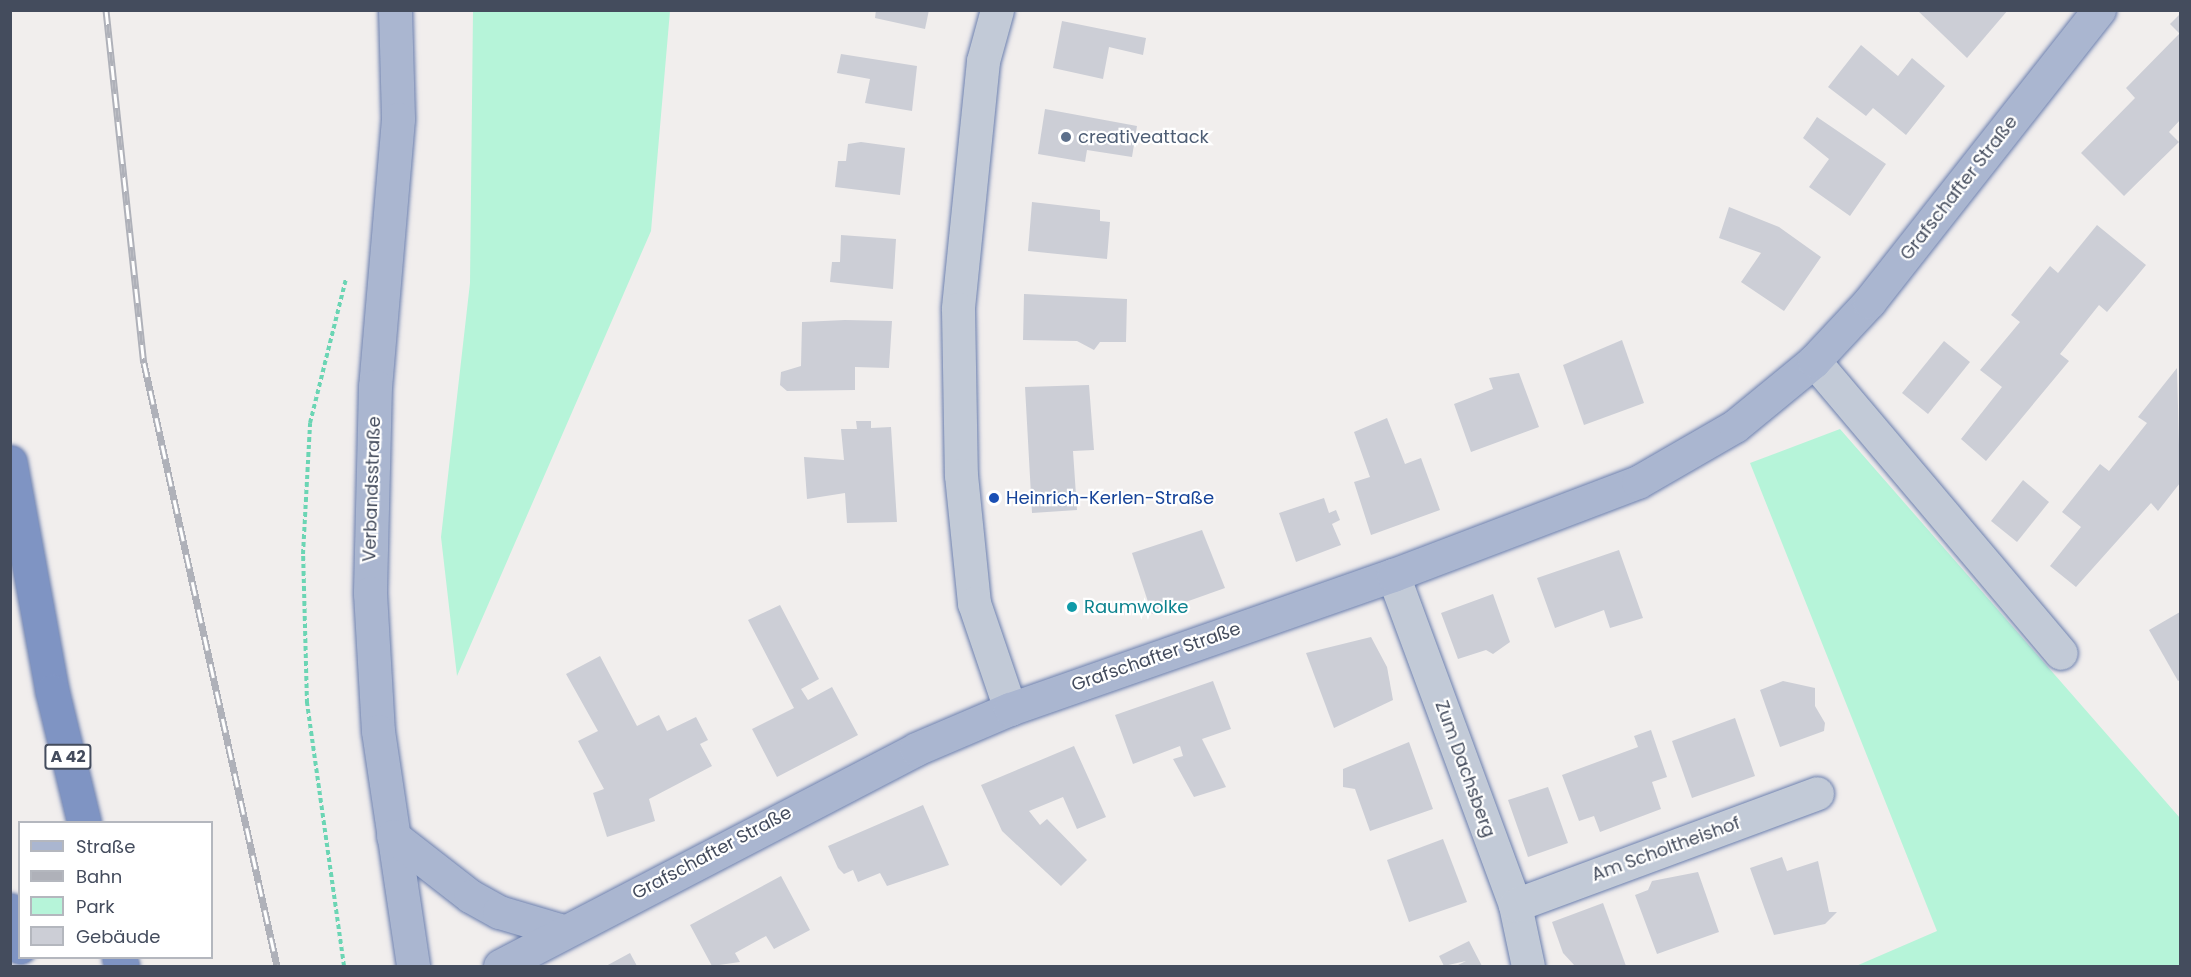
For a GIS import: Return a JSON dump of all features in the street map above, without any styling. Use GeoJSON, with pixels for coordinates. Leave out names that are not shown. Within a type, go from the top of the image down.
{"type":"FeatureCollection","features":[{"type":"Feature","properties":{"kind":"highway","name":"A 42"},"geometry":{"type":"LineString","coordinates":[[10,462],[52,691],[84,821]]}},
{"type":"Feature","properties":{"kind":"highway"},"geometry":{"type":"LineString","coordinates":[[10,910],[18,940]]}},
{"type":"Feature","properties":{"kind":"main road","name":"Verbandsstraße"},"geometry":{"type":"LineString","coordinates":[[395,10],[398,119],[375,386],[370,593],[378,731],[413,966]]}},
{"type":"Feature","properties":{"kind":"main road","name":"Grafschafter Straße"},"geometry":{"type":"LineString","coordinates":[[500,966],[835,788],[1010,709],[1393,575],[1638,482],[1735,426],[1814,361],[1869,302],[2099,10]]}},
{"type":"Feature","properties":{"kind":"main road"},"geometry":{"type":"LineString","coordinates":[[393,836],[499,912],[563,931]]}},
{"type":"Feature","properties":{"kind":"street"},"geometry":{"type":"LineString","coordinates":[[997,10],[983,61],[958,309],[960,463],[974,603],[1010,709]]}},
{"type":"Feature","properties":{"kind":"street"},"geometry":{"type":"LineString","coordinates":[[1814,361],[2061,653]]}},
{"type":"Feature","properties":{"kind":"street","name":"Zum Dachsberg"},"geometry":{"type":"LineString","coordinates":[[1393,575],[1515,905],[1528,966]]}},
{"type":"Feature","properties":{"kind":"street","name":"Am Scholtheishof"},"geometry":{"type":"LineString","coordinates":[[1515,905],[1817,794]]}},
{"type":"Feature","properties":{"kind":"path"},"geometry":{"type":"LineString","coordinates":[[344,966],[307,704],[303,555],[310,423],[349,267]]}},
{"type":"Feature","properties":{"kind":"green space"},"geometry":{"type":"Polygon","coordinates":[[[473,11],[670,11],[651,231],[457,676],[441,537],[470,283],[473,11]]]}},
{"type":"Feature","properties":{"kind":"green space"},"geometry":{"type":"Polygon","coordinates":[[[1840,429],[2180,818],[2180,966],[1856,966],[1937,931],[1750,463],[1840,429]]]}},
{"type":"Feature","properties":{"kind":"building"},"geometry":{"type":"Polygon","coordinates":[[[876,10],[929,10],[925,29],[875,18],[876,10]]]}},
{"type":"Feature","properties":{"kind":"building"},"geometry":{"type":"Polygon","coordinates":[[[1917,10],[2008,10],[1967,58],[1917,10]]]}},
{"type":"Feature","properties":{"kind":"building"},"geometry":{"type":"Polygon","coordinates":[[[2180,14],[2180,34],[2170,24],[2180,14]]]}},
{"type":"Feature","properties":{"kind":"building"},"geometry":{"type":"Polygon","coordinates":[[[1062,21],[1146,38],[1143,55],[1109,47],[1103,79],[1053,68],[1062,21]]]}},
{"type":"Feature","properties":{"kind":"building"},"geometry":{"type":"Polygon","coordinates":[[[2179,34],[2180,120],[2169,132],[2179,142],[2124,196],[2081,153],[2135,98],[2126,88],[2179,34]]]}},
{"type":"Feature","properties":{"kind":"building"},"geometry":{"type":"Polygon","coordinates":[[[1861,45],[1898,76],[1912,58],[1945,86],[1906,135],[1873,108],[1866,116],[1828,87],[1861,45]]]}},
{"type":"Feature","properties":{"kind":"building"},"geometry":{"type":"Polygon","coordinates":[[[841,54],[917,66],[912,111],[865,103],[870,79],[837,73],[841,54]]]}},
{"type":"Feature","properties":{"kind":"building"},"geometry":{"type":"Polygon","coordinates":[[[1045,109],[1137,126],[1132,157],[1087,150],[1085,162],[1038,154],[1045,109]]]}},
{"type":"Feature","properties":{"kind":"building"},"geometry":{"type":"Polygon","coordinates":[[[1817,117],[1886,164],[1850,216],[1809,187],[1829,159],[1803,138],[1817,117]]]}},
{"type":"Feature","properties":{"kind":"building"},"geometry":{"type":"Polygon","coordinates":[[[861,142],[905,148],[900,195],[835,187],[838,161],[846,161],[848,144],[861,142]]]}},
{"type":"Feature","properties":{"kind":"building"},"geometry":{"type":"Polygon","coordinates":[[[1032,202],[1100,210],[1100,221],[1110,222],[1107,259],[1028,251],[1032,202]]]}},
{"type":"Feature","properties":{"kind":"building"},"geometry":{"type":"Polygon","coordinates":[[[1729,207],[1779,227],[1821,257],[1784,311],[1741,282],[1761,253],[1719,238],[1729,207]]]}},
{"type":"Feature","properties":{"kind":"building"},"geometry":{"type":"Polygon","coordinates":[[[2097,225],[2146,265],[2107,312],[2099,305],[2060,354],[2069,361],[1986,461],[1961,439],[2002,387],[1980,370],[2020,322],[2011,315],[2050,266],[2058,273],[2097,225]]]}},
{"type":"Feature","properties":{"kind":"building"},"geometry":{"type":"Polygon","coordinates":[[[841,235],[896,239],[893,289],[830,282],[832,262],[840,262],[841,235]]]}},
{"type":"Feature","properties":{"kind":"building"},"geometry":{"type":"Polygon","coordinates":[[[1024,294],[1127,299],[1126,342],[1100,342],[1094,350],[1077,341],[1023,340],[1024,294]]]}},
{"type":"Feature","properties":{"kind":"building"},"geometry":{"type":"Polygon","coordinates":[[[892,321],[889,368],[855,367],[855,390],[787,391],[780,385],[781,372],[801,366],[802,322],[892,321]]]}},
{"type":"Feature","properties":{"kind":"building"},"geometry":{"type":"Polygon","coordinates":[[[1622,340],[1644,403],[1584,425],[1563,365],[1622,340]]]}},
{"type":"Feature","properties":{"kind":"building"},"geometry":{"type":"Polygon","coordinates":[[[1944,341],[1970,362],[1928,414],[1902,393],[1944,341]]]}},
{"type":"Feature","properties":{"kind":"building"},"geometry":{"type":"Polygon","coordinates":[[[2177,368],[2180,483],[2158,511],[2151,503],[2076,587],[2050,566],[2081,527],[2062,512],[2100,464],[2109,471],[2147,423],[2138,417],[2177,368]]]}},
{"type":"Feature","properties":{"kind":"building"},"geometry":{"type":"Polygon","coordinates":[[[1519,373],[1539,427],[1471,452],[1454,404],[1493,389],[1489,378],[1519,373]]]}},
{"type":"Feature","properties":{"kind":"building"},"geometry":{"type":"Polygon","coordinates":[[[1089,385],[1094,450],[1073,451],[1077,510],[1032,513],[1025,387],[1089,385]]]}},
{"type":"Feature","properties":{"kind":"building"},"geometry":{"type":"Polygon","coordinates":[[[1387,418],[1405,464],[1421,458],[1440,510],[1371,535],[1354,482],[1370,477],[1354,432],[1387,418]]]}},
{"type":"Feature","properties":{"kind":"building"},"geometry":{"type":"Polygon","coordinates":[[[856,421],[871,421],[871,428],[891,427],[897,522],[847,523],[845,493],[807,499],[804,457],[844,460],[841,429],[857,429],[856,421]]]}},
{"type":"Feature","properties":{"kind":"building"},"geometry":{"type":"Polygon","coordinates":[[[2023,480],[2049,502],[2017,542],[1991,521],[2023,480]]]}},
{"type":"Feature","properties":{"kind":"building"},"geometry":{"type":"Polygon","coordinates":[[[1324,498],[1329,513],[1336,510],[1340,520],[1332,524],[1341,545],[1296,562],[1279,513],[1324,498]]]}},
{"type":"Feature","properties":{"kind":"building"},"geometry":{"type":"Polygon","coordinates":[[[1202,530],[1225,588],[1152,614],[1132,553],[1202,530]]]}},
{"type":"Feature","properties":{"kind":"building"},"geometry":{"type":"Polygon","coordinates":[[[1619,550],[1643,618],[1610,628],[1604,610],[1555,628],[1537,578],[1619,550]]]}},
{"type":"Feature","properties":{"kind":"building"},"geometry":{"type":"Polygon","coordinates":[[[1493,594],[1510,642],[1493,654],[1486,650],[1458,659],[1441,613],[1493,594]]]}},
{"type":"Feature","properties":{"kind":"building"},"geometry":{"type":"Polygon","coordinates":[[[780,605],[819,679],[801,689],[808,700],[832,687],[858,735],[777,777],[752,729],[794,708],[748,620],[780,605]]]}},
{"type":"Feature","properties":{"kind":"building"},"geometry":{"type":"Polygon","coordinates":[[[2180,612],[2180,680],[2178,681],[2149,630],[2180,612]]]}},
{"type":"Feature","properties":{"kind":"building"},"geometry":{"type":"Polygon","coordinates":[[[1371,637],[1387,667],[1393,700],[1334,728],[1306,653],[1371,637]]]}},
{"type":"Feature","properties":{"kind":"building"},"geometry":{"type":"Polygon","coordinates":[[[600,656],[637,726],[659,715],[667,731],[696,717],[708,740],[700,744],[712,766],[649,799],[655,821],[607,837],[593,793],[604,789],[578,741],[598,731],[566,674],[600,656]]]}},
{"type":"Feature","properties":{"kind":"building"},"geometry":{"type":"Polygon","coordinates":[[[1213,681],[1231,729],[1202,739],[1226,787],[1194,797],[1173,759],[1183,756],[1180,746],[1133,764],[1115,715],[1213,681]]]}},
{"type":"Feature","properties":{"kind":"building"},"geometry":{"type":"Polygon","coordinates":[[[1783,681],[1815,688],[1815,706],[1825,723],[1824,731],[1780,747],[1760,690],[1783,681]]]}},
{"type":"Feature","properties":{"kind":"building"},"geometry":{"type":"Polygon","coordinates":[[[1735,718],[1755,776],[1692,798],[1672,741],[1735,718]]]}},
{"type":"Feature","properties":{"kind":"building"},"geometry":{"type":"Polygon","coordinates":[[[1651,730],[1667,777],[1652,782],[1661,809],[1600,832],[1594,816],[1579,821],[1562,775],[1638,747],[1634,736],[1651,730]]]}},
{"type":"Feature","properties":{"kind":"building"},"geometry":{"type":"Polygon","coordinates":[[[1409,742],[1433,809],[1370,831],[1355,789],[1343,787],[1343,769],[1409,742]]]}},
{"type":"Feature","properties":{"kind":"building"},"geometry":{"type":"Polygon","coordinates":[[[1074,746],[1106,817],[1077,829],[1063,797],[1029,811],[1040,825],[1047,819],[1087,860],[1061,886],[1002,831],[981,785],[1074,746]]]}},
{"type":"Feature","properties":{"kind":"building"},"geometry":{"type":"Polygon","coordinates":[[[1548,787],[1568,843],[1528,857],[1508,800],[1548,787]]]}},
{"type":"Feature","properties":{"kind":"building"},"geometry":{"type":"Polygon","coordinates":[[[923,805],[949,865],[887,886],[880,873],[858,882],[853,870],[844,874],[838,868],[828,846],[923,805]]]}},
{"type":"Feature","properties":{"kind":"building"},"geometry":{"type":"Polygon","coordinates":[[[1443,839],[1467,902],[1409,922],[1387,860],[1443,839]]]}},
{"type":"Feature","properties":{"kind":"building"},"geometry":{"type":"Polygon","coordinates":[[[1782,857],[1787,871],[1818,861],[1829,912],[1837,912],[1825,924],[1774,935],[1750,868],[1782,857]]]}},
{"type":"Feature","properties":{"kind":"building"},"geometry":{"type":"Polygon","coordinates":[[[1698,872],[1719,932],[1657,954],[1635,895],[1648,890],[1652,881],[1698,872]]]}},
{"type":"Feature","properties":{"kind":"building"},"geometry":{"type":"Polygon","coordinates":[[[781,876],[810,930],[774,949],[766,936],[735,953],[740,962],[712,966],[690,925],[781,876]]]}},
{"type":"Feature","properties":{"kind":"building"},"geometry":{"type":"Polygon","coordinates":[[[1603,903],[1626,966],[1575,966],[1563,953],[1552,922],[1603,903]]]}},
{"type":"Feature","properties":{"kind":"building"},"geometry":{"type":"Polygon","coordinates":[[[1469,941],[1482,966],[1456,966],[1466,961],[1444,966],[1439,956],[1469,941]]]}},
{"type":"Feature","properties":{"kind":"building"},"geometry":{"type":"Polygon","coordinates":[[[630,953],[637,966],[606,966],[630,953]]]}},
{"type":"Feature","properties":{"kind":"railway"},"geometry":{"type":"LineString","coordinates":[[106,10],[144,363],[277,966]]}},
{"type":"Feature","properties":{"kind":"place","name":"creativeattack"},"geometry":{"type":"Point","coordinates":[1066,137]}},
{"type":"Feature","properties":{"kind":"place","name":"Heinrich-Kerlen-Straße"},"geometry":{"type":"Point","coordinates":[994,498]}},
{"type":"Feature","properties":{"kind":"place","name":"Raumwolke"},"geometry":{"type":"Point","coordinates":[1072,607]}}]}
